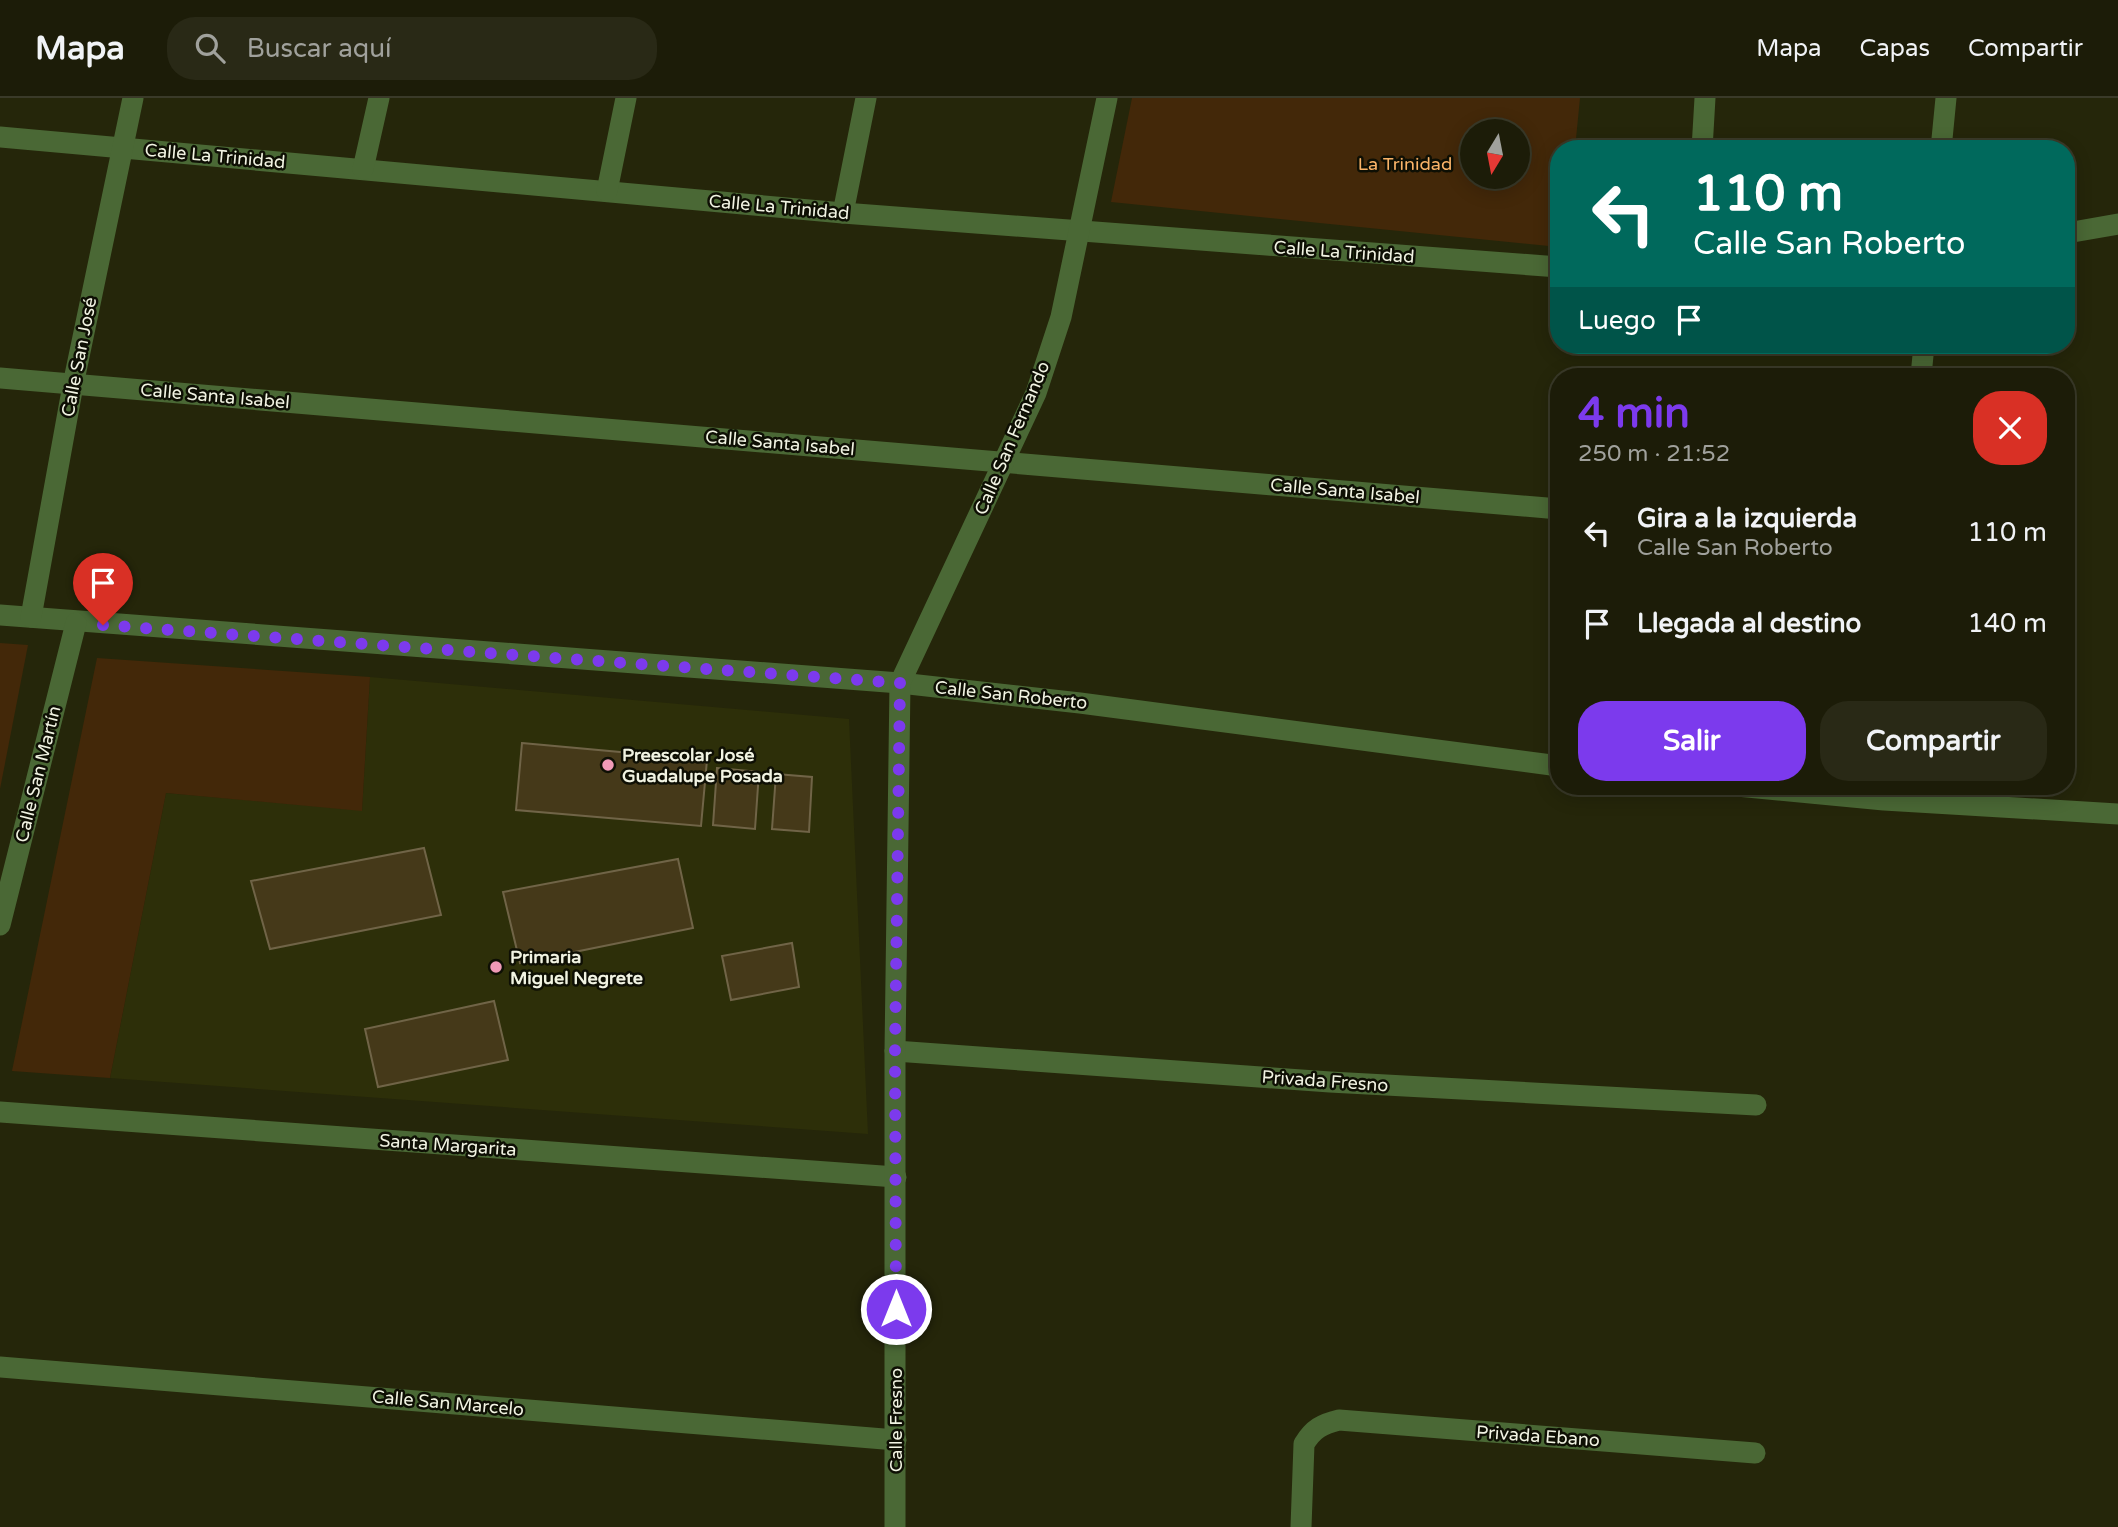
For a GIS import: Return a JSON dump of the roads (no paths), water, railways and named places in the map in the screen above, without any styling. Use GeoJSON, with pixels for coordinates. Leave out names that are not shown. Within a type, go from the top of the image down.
{"type":"FeatureCollection","features":[{"type":"Feature","properties":{"kind":"street","name":"Calle San José"},"geometry":{"type":"LineString","coordinates":[[31,617],[72,385],[133,98]]}},
{"type":"Feature","properties":{"kind":"street"},"geometry":{"type":"LineString","coordinates":[[363,169],[379,98]]}},
{"type":"Feature","properties":{"kind":"street"},"geometry":{"type":"LineString","coordinates":[[607,191],[626,98]]}},
{"type":"Feature","properties":{"kind":"street"},"geometry":{"type":"LineString","coordinates":[[843,213],[866,98]]}},
{"type":"Feature","properties":{"kind":"street","name":"Calle San Fernando"},"geometry":{"type":"LineString","coordinates":[[900,683],[1036,393],[1061,317],[1108,98]]}},
{"type":"Feature","properties":{"kind":"street"},"geometry":{"type":"LineString","coordinates":[[1703,140],[1705,98]]}},
{"type":"Feature","properties":{"kind":"street"},"geometry":{"type":"LineString","coordinates":[[1942,140],[1946,98]]}},
{"type":"Feature","properties":{"kind":"street","name":"Calle La Trinidad"},"geometry":{"type":"LineString","coordinates":[[0,136],[843,213],[1550,266]]}},
{"type":"Feature","properties":{"kind":"street"},"geometry":{"type":"LineString","coordinates":[[2075,231],[2118,223]]}},
{"type":"Feature","properties":{"kind":"street","name":"Calle Santa Isabel"},"geometry":{"type":"LineString","coordinates":[[0,378],[1550,508]]}},
{"type":"Feature","properties":{"kind":"street","name":"Calle San Roberto"},"geometry":{"type":"LineString","coordinates":[[0,615],[76,623],[900,683],[1080,703],[1550,765]]}},
{"type":"Feature","properties":{"kind":"street","name":"Calle San Martín"},"geometry":{"type":"LineString","coordinates":[[0,925],[76,623]]}},
{"type":"Feature","properties":{"kind":"street","name":"Calle Fresno"},"geometry":{"type":"LineString","coordinates":[[895,1527],[895,1051],[900,683]]}},
{"type":"Feature","properties":{"kind":"street"},"geometry":{"type":"LineString","coordinates":[[1832,795],[2118,814]]}},
{"type":"Feature","properties":{"kind":"street","name":"Privada Fresno"},"geometry":{"type":"LineString","coordinates":[[895,1051],[1330,1082],[1756,1105]]}},
{"type":"Feature","properties":{"kind":"street","name":"Santa Margarita"},"geometry":{"type":"LineString","coordinates":[[0,1112],[896,1178]]}},
{"type":"Feature","properties":{"kind":"street","name":"Calle San Marcelo"},"geometry":{"type":"LineString","coordinates":[[0,1367],[896,1440]]}},
{"type":"Feature","properties":{"kind":"street","name":"Privada Ebano"},"geometry":{"type":"LineString","coordinates":[[1301,1527],[1304,1444],[1311,1433],[1322,1424],[1339,1420],[1755,1453]]}},
{"type":"Feature","properties":{"kind":"place","name":"Preescolar José Guadalupe Posada"},"geometry":{"type":"Point","coordinates":[608,765]}},
{"type":"Feature","properties":{"kind":"place","name":"Primaria Miguel Negrete"},"geometry":{"type":"Point","coordinates":[496,967]}},
{"type":"Feature","properties":{"kind":"park label","name":"La Trinidad"},"geometry":{"type":"Point","coordinates":[1405,164]}}]}
